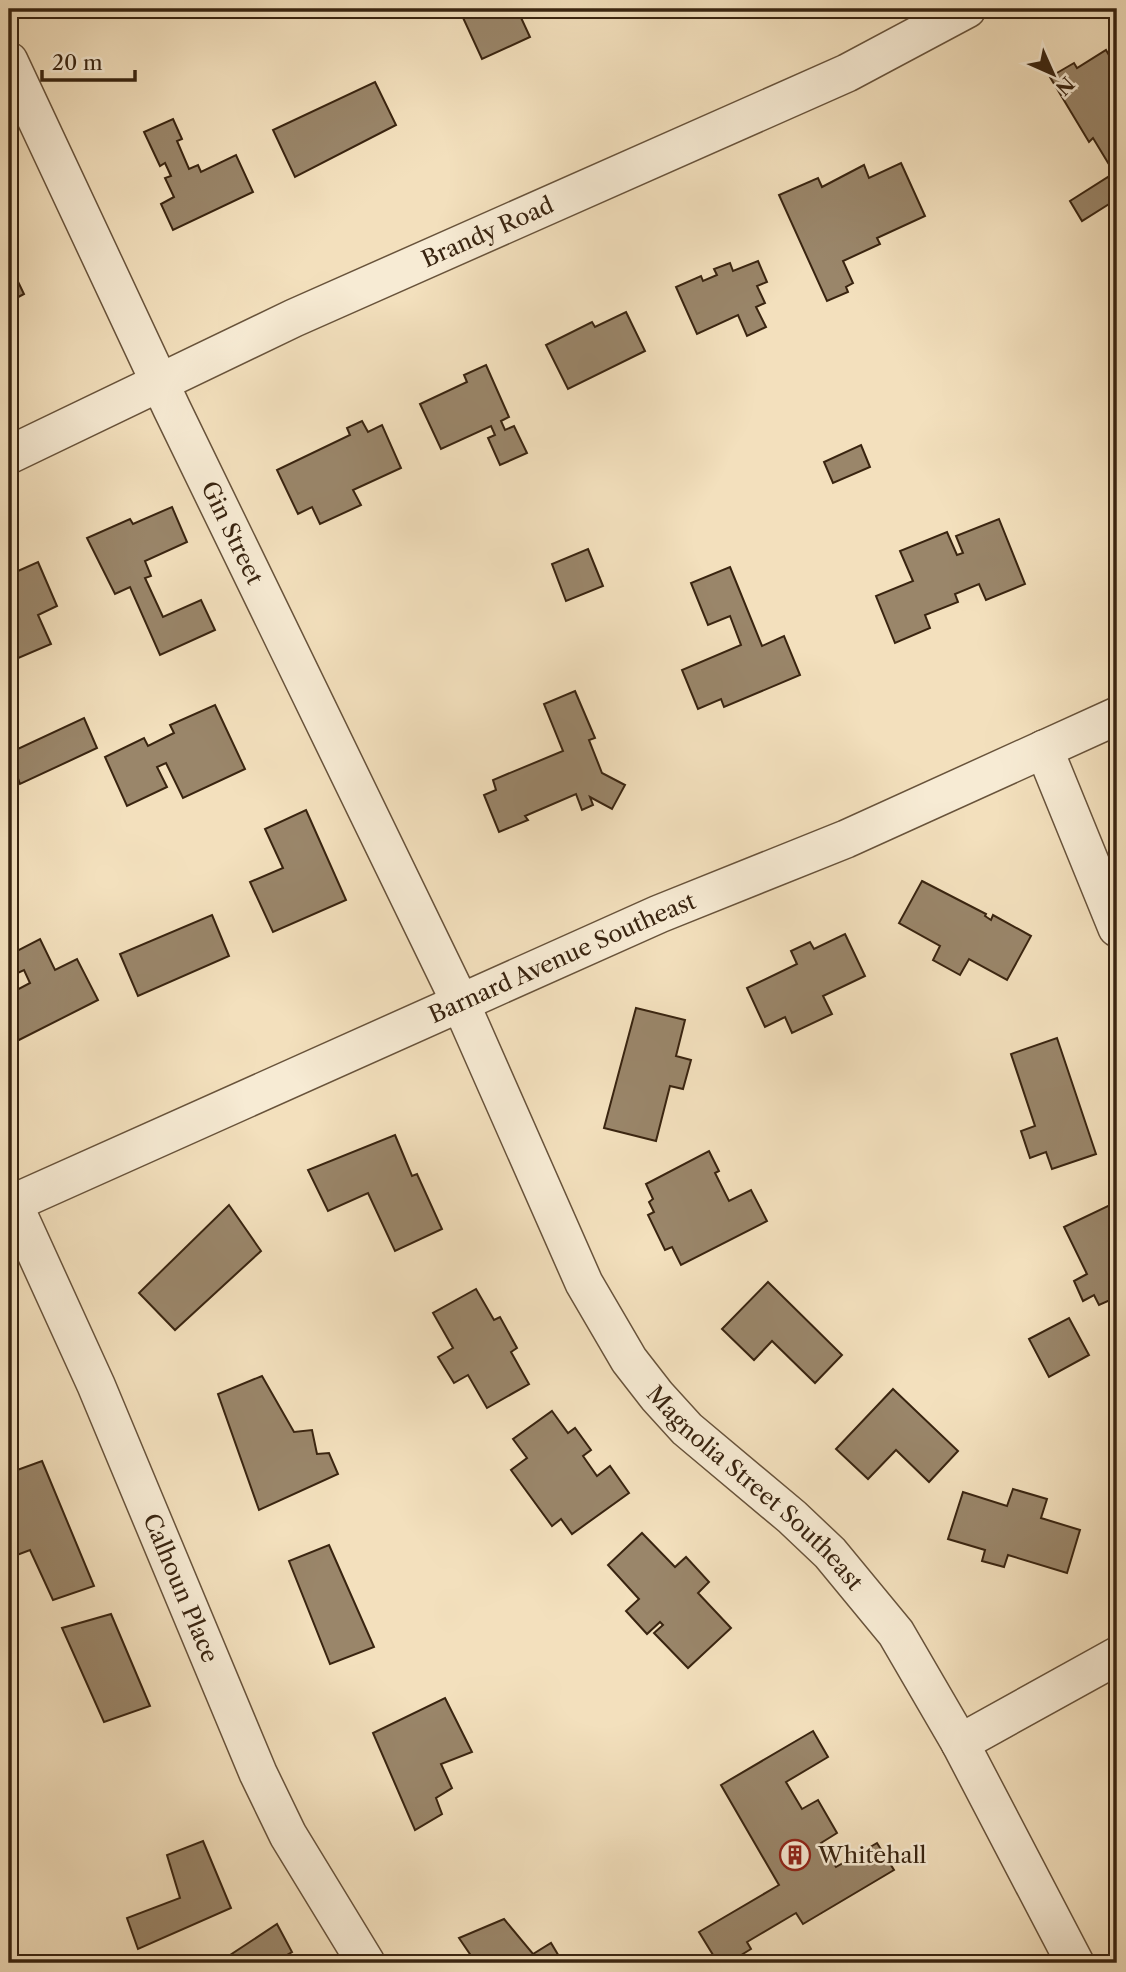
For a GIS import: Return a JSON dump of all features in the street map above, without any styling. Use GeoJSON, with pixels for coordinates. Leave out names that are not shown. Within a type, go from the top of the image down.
{"type":"FeatureCollection","features":[{"type":"Feature","properties":{"kind":"street","name":"Brandy Road"},"geometry":{"type":"LineString","coordinates":[[9,455],[294,318],[847,73],[967,9]]}},
{"type":"Feature","properties":{"kind":"street","name":"Gin Street"},"geometry":{"type":"LineString","coordinates":[[9,61],[460,1002]]}},
{"type":"Feature","properties":{"kind":"street","name":"Barnard Avenue Southeast"},"geometry":{"type":"LineString","coordinates":[[11,1204],[659,914],[846,839],[1117,716]]}},
{"type":"Feature","properties":{"kind":"street"},"geometry":{"type":"LineString","coordinates":[[1044,750],[1117,928]]}},
{"type":"Feature","properties":{"kind":"street","name":"Magnolia Street Southeast"},"geometry":{"type":"LineString","coordinates":[[460,1002],[584,1283],[629,1360],[687,1429],[792,1517],[865,1592],[924,1677],[1075,1963]]}},
{"type":"Feature","properties":{"kind":"street","name":"Calhoun Place"},"geometry":{"type":"LineString","coordinates":[[11,1204],[96,1385],[258,1773],[288,1835],[366,1963]]}},
{"type":"Feature","properties":{"kind":"street"},"geometry":{"type":"LineString","coordinates":[[960,1743],[1117,1656]]}},
{"type":"Feature","properties":{"kind":"building"},"geometry":{"type":"Polygon","coordinates":[[[459,9],[517,9],[530,37],[482,59],[459,9]]]}},
{"type":"Feature","properties":{"kind":"building"},"geometry":{"type":"Polygon","coordinates":[[[1106,50],[1117,69],[1117,76],[1113,78],[1117,86],[1117,171],[1113,171],[1093,138],[1089,142],[1050,77],[1074,63],[1077,68],[1106,50]]]}},
{"type":"Feature","properties":{"kind":"building"},"geometry":{"type":"Polygon","coordinates":[[[375,82],[396,125],[295,177],[273,130],[375,82]]]}},
{"type":"Feature","properties":{"kind":"building"},"geometry":{"type":"Polygon","coordinates":[[[173,119],[182,139],[177,141],[189,169],[198,165],[201,172],[236,155],[253,192],[173,230],[161,204],[174,197],[165,178],[171,176],[165,163],[160,166],[144,132],[173,119]]]}},
{"type":"Feature","properties":{"kind":"building"},"geometry":{"type":"Polygon","coordinates":[[[901,163],[925,216],[877,238],[880,244],[843,261],[853,283],[846,287],[848,292],[827,301],[779,195],[818,178],[822,187],[864,165],[869,178],[901,163]]]}},
{"type":"Feature","properties":{"kind":"building"},"geometry":{"type":"Polygon","coordinates":[[[1108,177],[1117,192],[1117,199],[1082,221],[1070,201],[1108,177]]]}},
{"type":"Feature","properties":{"kind":"building"},"geometry":{"type":"Polygon","coordinates":[[[758,261],[767,282],[757,286],[765,303],[756,307],[766,327],[747,336],[738,315],[697,334],[676,287],[701,276],[703,281],[717,275],[714,269],[730,263],[733,271],[758,261]]]}},
{"type":"Feature","properties":{"kind":"building"},"geometry":{"type":"Polygon","coordinates":[[[9,263],[24,294],[9,302],[9,263]]]}},
{"type":"Feature","properties":{"kind":"building"},"geometry":{"type":"Polygon","coordinates":[[[626,312],[645,351],[568,389],[546,345],[592,322],[595,327],[626,312]]]}},
{"type":"Feature","properties":{"kind":"building"},"geometry":{"type":"Polygon","coordinates":[[[486,365],[509,417],[501,421],[505,430],[514,426],[527,453],[500,465],[488,438],[495,435],[491,426],[441,449],[420,404],[467,382],[464,375],[486,365]]]}},
{"type":"Feature","properties":{"kind":"building"},"geometry":{"type":"Polygon","coordinates":[[[362,421],[368,432],[382,425],[401,468],[353,490],[361,505],[320,524],[312,507],[298,514],[277,470],[350,435],[347,428],[362,421]]]}},
{"type":"Feature","properties":{"kind":"building"},"geometry":{"type":"Polygon","coordinates":[[[861,445],[870,467],[833,483],[824,462],[861,445]]]}},
{"type":"Feature","properties":{"kind":"building"},"geometry":{"type":"Polygon","coordinates":[[[172,507],[187,542],[145,561],[151,576],[145,578],[163,617],[201,600],[215,630],[160,655],[130,587],[115,594],[87,538],[130,519],[133,524],[172,507]]]}},
{"type":"Feature","properties":{"kind":"building"},"geometry":{"type":"Polygon","coordinates":[[[999,519],[1025,584],[986,600],[979,584],[955,594],[958,602],[925,615],[930,628],[895,643],[876,596],[913,581],[900,551],[947,532],[957,555],[963,553],[956,536],[999,519]]]}},
{"type":"Feature","properties":{"kind":"building"},"geometry":{"type":"Polygon","coordinates":[[[588,549],[603,586],[566,601],[552,564],[588,549]]]}},
{"type":"Feature","properties":{"kind":"building"},"geometry":{"type":"Polygon","coordinates":[[[38,562],[57,606],[38,615],[51,644],[9,662],[9,575],[38,562]]]}},
{"type":"Feature","properties":{"kind":"building"},"geometry":{"type":"Polygon","coordinates":[[[730,567],[762,646],[784,636],[800,675],[724,707],[721,699],[698,709],[682,670],[741,645],[730,616],[708,625],[691,583],[730,567]]]}},
{"type":"Feature","properties":{"kind":"building"},"geometry":{"type":"Polygon","coordinates":[[[575,691],[595,738],[589,740],[602,773],[625,785],[612,809],[590,797],[593,805],[582,810],[576,794],[525,816],[528,820],[499,832],[484,795],[496,790],[493,780],[563,751],[544,704],[575,691]]]}},
{"type":"Feature","properties":{"kind":"building"},"geometry":{"type":"Polygon","coordinates":[[[215,705],[245,769],[183,798],[166,763],[157,767],[167,787],[127,806],[105,757],[144,738],[148,746],[174,733],[170,725],[215,705]]]}},
{"type":"Feature","properties":{"kind":"building"},"geometry":{"type":"Polygon","coordinates":[[[84,718],[97,748],[20,784],[9,753],[84,718]]]}},
{"type":"Feature","properties":{"kind":"building"},"geometry":{"type":"Polygon","coordinates":[[[306,810],[346,900],[273,932],[250,882],[283,868],[265,829],[306,810]]]}},
{"type":"Feature","properties":{"kind":"building"},"geometry":{"type":"Polygon","coordinates":[[[922,881],[986,914],[991,920],[993,915],[1031,936],[1007,980],[969,959],[960,975],[933,960],[940,946],[899,923],[922,881]]]}},
{"type":"Feature","properties":{"kind":"building"},"geometry":{"type":"Polygon","coordinates":[[[212,915],[229,956],[138,996],[120,954],[212,915]]]}},
{"type":"Feature","properties":{"kind":"building"},"geometry":{"type":"Polygon","coordinates":[[[845,934],[865,976],[823,996],[832,1014],[792,1033],[785,1017],[765,1027],[747,988],[797,964],[791,951],[810,942],[814,949],[845,934]]]}},
{"type":"Feature","properties":{"kind":"building"},"geometry":{"type":"Polygon","coordinates":[[[40,939],[55,970],[77,959],[98,1000],[9,1045],[9,994],[30,983],[24,970],[9,977],[9,955],[40,939]]]}},
{"type":"Feature","properties":{"kind":"building"},"geometry":{"type":"Polygon","coordinates":[[[636,1008],[685,1020],[676,1056],[691,1060],[683,1089],[670,1086],[656,1141],[604,1128],[636,1008]]]}},
{"type":"Feature","properties":{"kind":"building"},"geometry":{"type":"Polygon","coordinates":[[[1057,1038],[1096,1154],[1052,1169],[1046,1152],[1030,1158],[1021,1131],[1035,1126],[1011,1054],[1057,1038]]]}},
{"type":"Feature","properties":{"kind":"building"},"geometry":{"type":"Polygon","coordinates":[[[395,1135],[412,1176],[417,1174],[442,1229],[395,1251],[368,1193],[328,1211],[308,1170],[395,1135]]]}},
{"type":"Feature","properties":{"kind":"building"},"geometry":{"type":"Polygon","coordinates":[[[709,1151],[719,1171],[715,1173],[729,1201],[751,1190],[767,1221],[681,1265],[672,1247],[665,1250],[648,1215],[654,1212],[649,1202],[653,1199],[646,1184],[709,1151]]]}},
{"type":"Feature","properties":{"kind":"building"},"geometry":{"type":"Polygon","coordinates":[[[229,1205],[261,1251],[175,1330],[139,1293],[229,1205]]]}},
{"type":"Feature","properties":{"kind":"building"},"geometry":{"type":"Polygon","coordinates":[[[1110,1205],[1117,1221],[1117,1303],[1112,1304],[1110,1300],[1099,1305],[1094,1295],[1083,1301],[1074,1281],[1087,1274],[1064,1227],[1110,1205]]]}},
{"type":"Feature","properties":{"kind":"building"},"geometry":{"type":"Polygon","coordinates":[[[768,1282],[842,1355],[815,1383],[772,1341],[754,1360],[722,1329],[768,1282]]]}},
{"type":"Feature","properties":{"kind":"building"},"geometry":{"type":"Polygon","coordinates":[[[476,1289],[494,1320],[500,1317],[517,1348],[511,1352],[529,1384],[487,1408],[468,1375],[454,1383],[438,1357],[453,1348],[433,1313],[476,1289]]]}},
{"type":"Feature","properties":{"kind":"building"},"geometry":{"type":"Polygon","coordinates":[[[1069,1318],[1089,1355],[1049,1377],[1029,1339],[1069,1318]]]}},
{"type":"Feature","properties":{"kind":"building"},"geometry":{"type":"Polygon","coordinates":[[[9,1375],[15,1375],[17,1415],[9,1416],[9,1375]]]}},
{"type":"Feature","properties":{"kind":"building"},"geometry":{"type":"Polygon","coordinates":[[[262,1376],[294,1432],[312,1430],[317,1454],[329,1453],[338,1474],[259,1510],[218,1394],[262,1376]]]}},
{"type":"Feature","properties":{"kind":"building"},"geometry":{"type":"Polygon","coordinates":[[[893,1389],[958,1451],[929,1482],[896,1450],[868,1479],[836,1449],[893,1389]]]}},
{"type":"Feature","properties":{"kind":"building"},"geometry":{"type":"Polygon","coordinates":[[[552,1411],[568,1433],[575,1428],[591,1450],[583,1456],[597,1476],[610,1466],[629,1493],[572,1534],[561,1519],[552,1526],[511,1470],[527,1458],[513,1439],[552,1411]]]}},
{"type":"Feature","properties":{"kind":"building"},"geometry":{"type":"Polygon","coordinates":[[[42,1461],[94,1586],[53,1600],[30,1550],[9,1558],[9,1473],[42,1461]]]}},
{"type":"Feature","properties":{"kind":"building"},"geometry":{"type":"Polygon","coordinates":[[[1013,1489],[1047,1499],[1041,1518],[1080,1530],[1067,1573],[1008,1555],[1004,1567],[982,1561],[985,1550],[948,1539],[963,1492],[1007,1506],[1013,1489]]]}},
{"type":"Feature","properties":{"kind":"building"},"geometry":{"type":"Polygon","coordinates":[[[642,1533],[675,1567],[686,1557],[709,1582],[698,1593],[731,1628],[688,1668],[654,1633],[663,1625],[660,1622],[647,1634],[626,1611],[639,1599],[608,1565],[642,1533]]]}},
{"type":"Feature","properties":{"kind":"building"},"geometry":{"type":"Polygon","coordinates":[[[329,1545],[374,1647],[330,1664],[289,1561],[329,1545]]]}},
{"type":"Feature","properties":{"kind":"building"},"geometry":{"type":"Polygon","coordinates":[[[111,1614],[150,1706],[104,1722],[62,1628],[111,1614]]]}},
{"type":"Feature","properties":{"kind":"building"},"geometry":{"type":"Polygon","coordinates":[[[445,1698],[472,1752],[441,1764],[452,1788],[436,1798],[442,1814],[415,1830],[373,1733],[445,1698]]]}},
{"type":"Feature","properties":{"kind":"building","name":"Whitehall"},"geometry":{"type":"Polygon","coordinates":[[[813,1731],[828,1757],[786,1782],[802,1809],[818,1800],[837,1833],[821,1843],[836,1867],[877,1843],[894,1870],[803,1924],[796,1913],[747,1942],[751,1949],[728,1963],[718,1963],[699,1932],[779,1885],[721,1785],[813,1731]]]}},
{"type":"Feature","properties":{"kind":"building"},"geometry":{"type":"Polygon","coordinates":[[[203,1841],[231,1908],[138,1949],[127,1918],[180,1898],[167,1855],[203,1841]]]}},
{"type":"Feature","properties":{"kind":"building"},"geometry":{"type":"Polygon","coordinates":[[[504,1919],[533,1954],[551,1943],[563,1963],[476,1963],[459,1938],[504,1919]]]}},
{"type":"Feature","properties":{"kind":"building"},"geometry":{"type":"Polygon","coordinates":[[[277,1924],[292,1952],[273,1963],[218,1963],[277,1924]]]}},
{"type":"Feature","properties":{"kind":"place","name":"Whitehall"},"geometry":{"type":"Point","coordinates":[795,1855]}}]}
